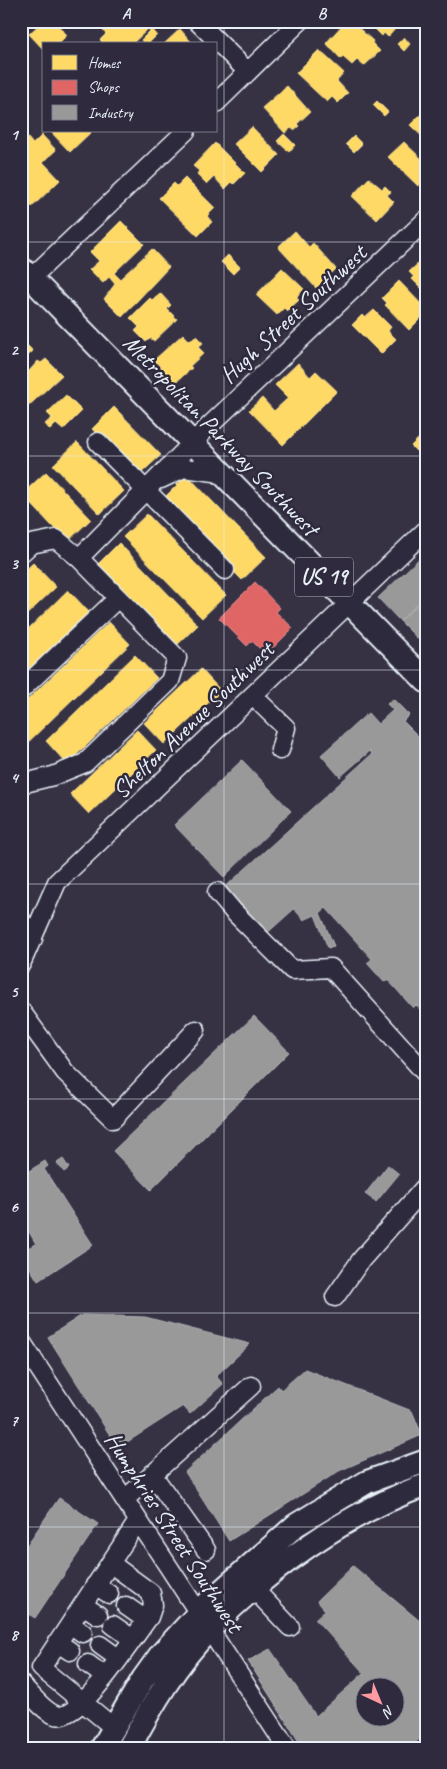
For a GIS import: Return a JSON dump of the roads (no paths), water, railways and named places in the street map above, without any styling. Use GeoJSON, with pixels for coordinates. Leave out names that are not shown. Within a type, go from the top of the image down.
{"type":"FeatureCollection","features":[{"type":"Feature","properties":{"kind":"main road","name":"Metropolitan Parkway Southwest"},"geometry":{"type":"LineString","coordinates":[[26,273],[426,681]]}},
{"type":"Feature","properties":{"kind":"main road"},"geometry":{"type":"LineString","coordinates":[[102,1748],[113,1727],[152,1666],[203,1621],[296,1525],[367,1482],[426,1461]]}},
{"type":"Feature","properties":{"kind":"main road"},"geometry":{"type":"LineString","coordinates":[[129,1748],[171,1680],[203,1621],[254,1589],[277,1568],[321,1538],[368,1511],[426,1485]]}},
{"type":"Feature","properties":{"kind":"street"},"geometry":{"type":"LineString","coordinates":[[197,21],[248,72]]}},
{"type":"Feature","properties":{"kind":"street"},"geometry":{"type":"LineString","coordinates":[[218,101],[300,21]]}},
{"type":"Feature","properties":{"kind":"street"},"geometry":{"type":"LineString","coordinates":[[26,273],[185,132]]}},
{"type":"Feature","properties":{"kind":"street","name":"Hugh Street Southwest"},"geometry":{"type":"LineString","coordinates":[[79,558],[192,442],[426,220]]}},
{"type":"Feature","properties":{"kind":"street"},"geometry":{"type":"LineString","coordinates":[[98,442],[149,487],[225,570]]}},
{"type":"Feature","properties":{"kind":"street"},"geometry":{"type":"LineString","coordinates":[[149,487],[184,468],[222,473]]}},
{"type":"Feature","properties":{"kind":"street","name":"Shelton Avenue Southwest"},"geometry":{"type":"LineString","coordinates":[[21,964],[34,939],[57,882],[426,530]]}},
{"type":"Feature","properties":{"kind":"street"},"geometry":{"type":"LineString","coordinates":[[21,553],[31,544],[56,538],[79,558],[176,658],[170,681],[85,763],[53,776],[25,783],[21,778]]}},
{"type":"Feature","properties":{"kind":"street"},"geometry":{"type":"LineString","coordinates":[[21,690],[118,598]]}},
{"type":"Feature","properties":{"kind":"street"},"geometry":{"type":"LineString","coordinates":[[253,696],[286,728],[280,750]]}},
{"type":"Feature","properties":{"kind":"street"},"geometry":{"type":"LineString","coordinates":[[217,892],[233,911],[292,970],[331,968],[426,1074]]}},
{"type":"Feature","properties":{"kind":"street"},"geometry":{"type":"LineString","coordinates":[[21,920],[34,939]]}},
{"type":"Feature","properties":{"kind":"street"},"geometry":{"type":"LineString","coordinates":[[21,1011],[65,1072],[113,1119],[196,1030]]}},
{"type":"Feature","properties":{"kind":"street"},"geometry":{"type":"LineString","coordinates":[[335,1297],[361,1260],[426,1186]]}},
{"type":"Feature","properties":{"kind":"street","name":"Humphries Street Southwest"},"geometry":{"type":"LineString","coordinates":[[21,1342],[287,1748]]}},
{"type":"Feature","properties":{"kind":"street"},"geometry":{"type":"LineString","coordinates":[[124,1500],[251,1386]]}},
{"type":"Feature","properties":{"kind":"street"},"geometry":{"type":"LineString","coordinates":[[152,1474],[206,1550]]}},
{"type":"Feature","properties":{"kind":"street"},"geometry":{"type":"LineString","coordinates":[[113,1727],[85,1702],[41,1668],[64,1647],[76,1628],[83,1605],[102,1590],[110,1563],[138,1521]]}},
{"type":"Feature","properties":{"kind":"street"},"geometry":{"type":"LineString","coordinates":[[21,1684],[40,1705],[56,1715],[66,1715],[85,1702],[133,1639],[146,1620],[153,1605],[151,1593],[110,1563]]}},
{"type":"Feature","properties":{"kind":"street"},"geometry":{"type":"LineString","coordinates":[[254,1589],[290,1626]]}},
{"type":"Feature","properties":{"kind":"street"},"geometry":{"type":"LineString","coordinates":[[83,1605],[98,1615]]}},
{"type":"Feature","properties":{"kind":"street"},"geometry":{"type":"LineString","coordinates":[[126,1606],[146,1620]]}},
{"type":"Feature","properties":{"kind":"street"},"geometry":{"type":"LineString","coordinates":[[113,1625],[133,1639]]}},
{"type":"Feature","properties":{"kind":"street"},"geometry":{"type":"LineString","coordinates":[[100,1645],[118,1658]]}},
{"type":"Feature","properties":{"kind":"street"},"geometry":{"type":"LineString","coordinates":[[88,1664],[104,1676]]}}]}
